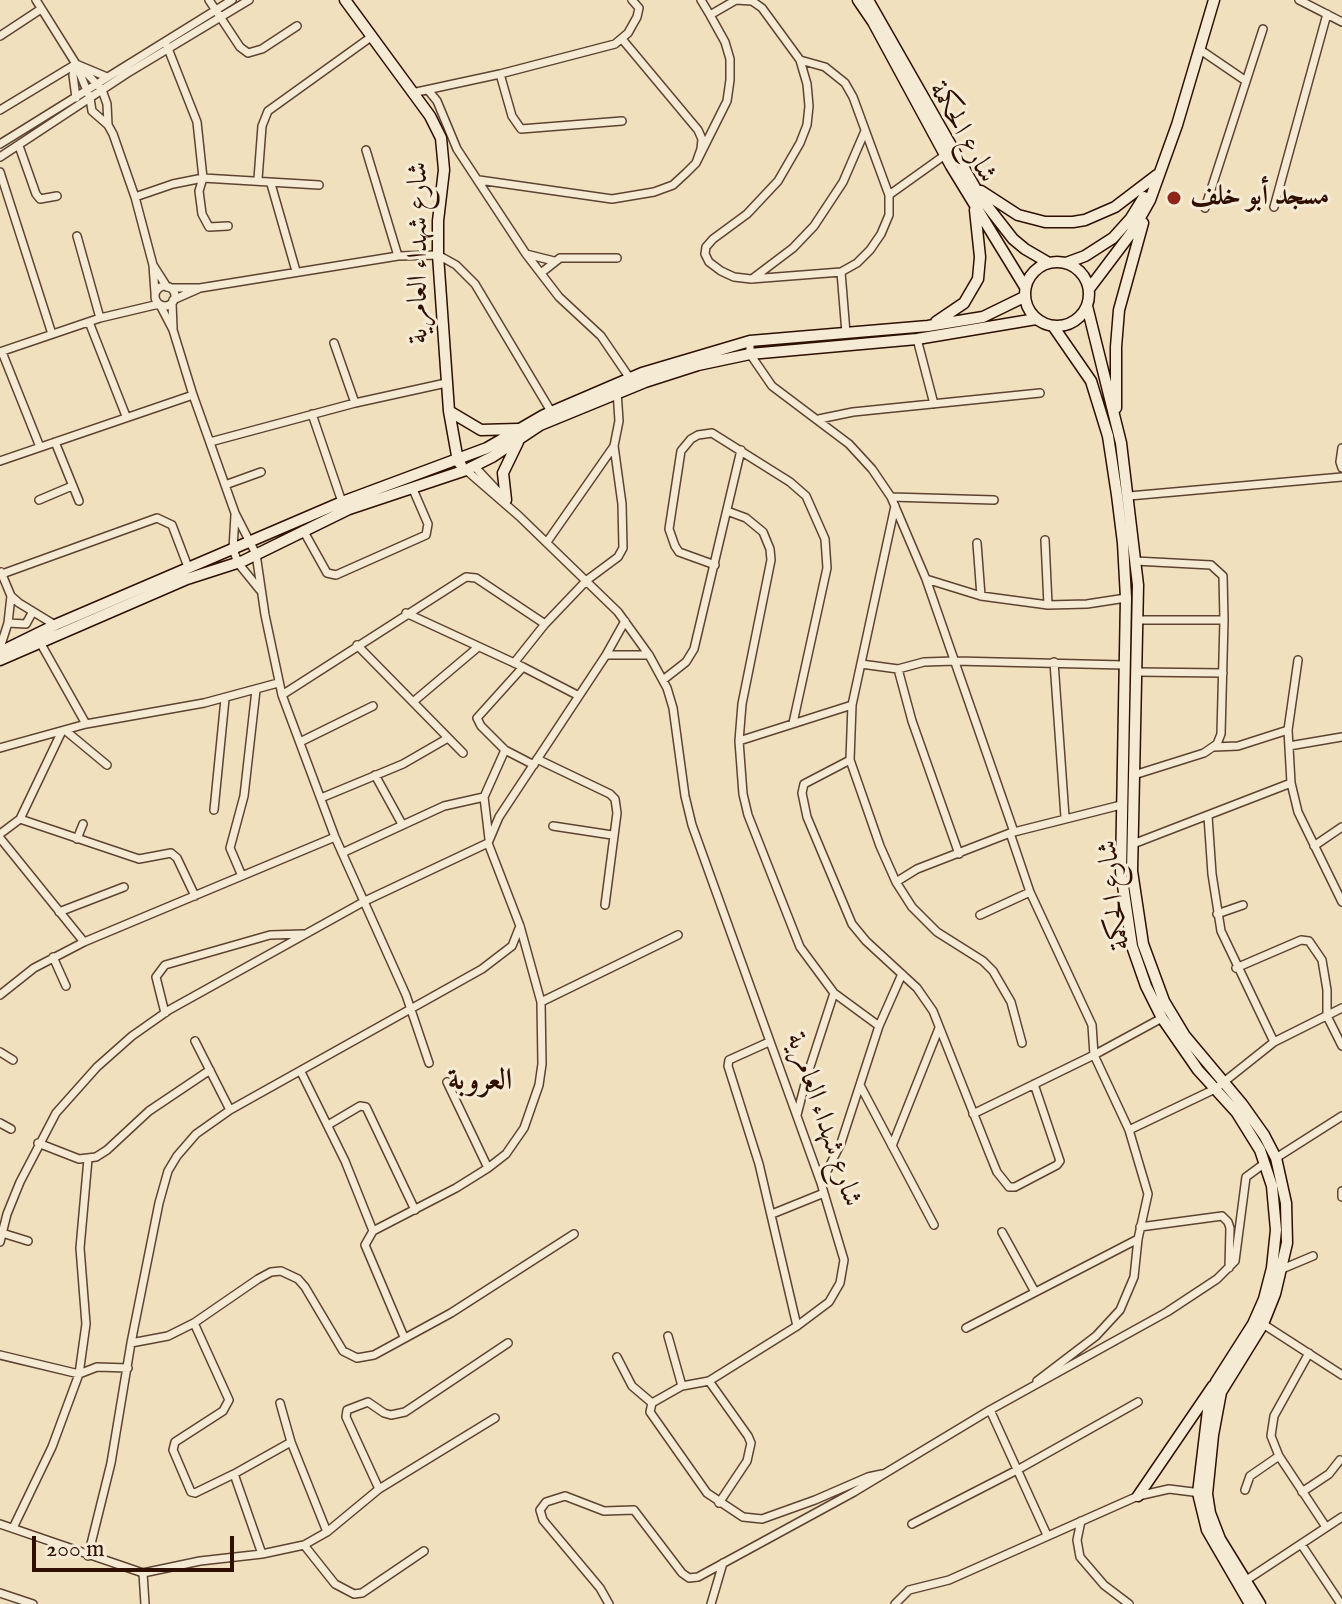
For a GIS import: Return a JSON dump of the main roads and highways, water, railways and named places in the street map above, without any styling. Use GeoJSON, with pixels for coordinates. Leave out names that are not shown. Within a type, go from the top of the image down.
{"type":"FeatureCollection","features":[{"type":"Feature","properties":{"kind":"place","name":"مسجد أبو خلف"},"geometry":{"type":"Point","coordinates":[1174,198]}},
{"type":"Feature","properties":{"kind":"district","name":"العروبة"},"geometry":{"type":"Point","coordinates":[480,1083]}}]}
